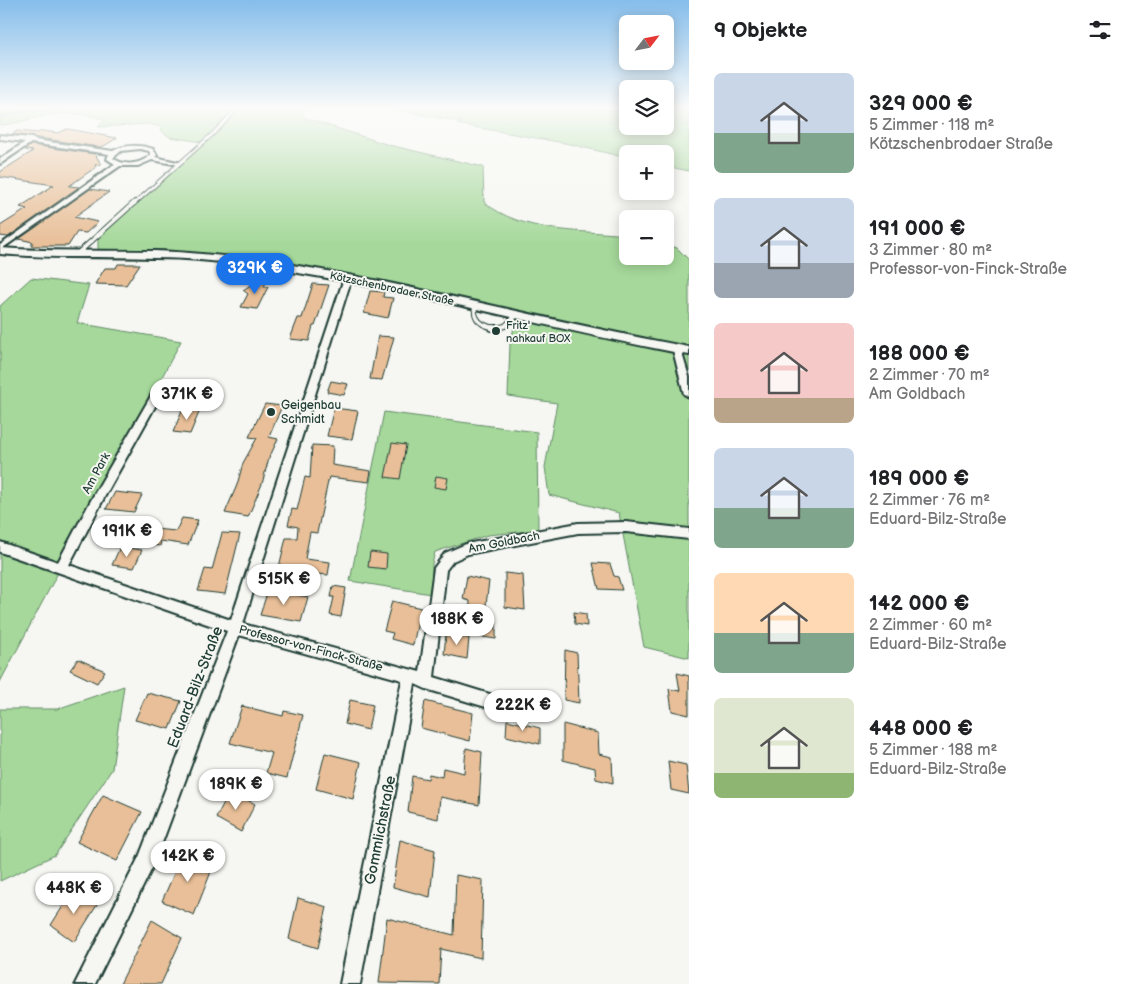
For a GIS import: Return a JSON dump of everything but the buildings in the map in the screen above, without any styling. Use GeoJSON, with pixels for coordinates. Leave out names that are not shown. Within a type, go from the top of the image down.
{"type":"FeatureCollection","features":[{"type":"Feature","properties":{"kind":"street"},"geometry":{"type":"LineString","coordinates":[[0,162],[13,153]]}},
{"type":"Feature","properties":{"kind":"street"},"geometry":{"type":"LineString","coordinates":[[114,153],[110,159],[119,164],[140,163],[151,158],[179,163]]}},
{"type":"Feature","properties":{"kind":"street"},"geometry":{"type":"LineString","coordinates":[[151,158],[154,153]]}},
{"type":"Feature","properties":{"kind":"street"},"geometry":{"type":"LineString","coordinates":[[0,249],[119,164]]}},
{"type":"Feature","properties":{"kind":"street","name":"Kötzschenbrodaer Straße"},"geometry":{"type":"LineString","coordinates":[[0,249],[77,254],[204,257],[348,277],[683,351]]}},
{"type":"Feature","properties":{"kind":"street","name":"Eduard-Bilz-Straße"},"geometry":{"type":"LineString","coordinates":[[85,984],[146,862],[235,628],[348,277]]}},
{"type":"Feature","properties":{"kind":"street"},"geometry":{"type":"LineString","coordinates":[[683,351],[689,394]]}},
{"type":"Feature","properties":{"kind":"street","name":"Am Park"},"geometry":{"type":"LineString","coordinates":[[61,568],[100,494],[157,394]]}},
{"type":"Feature","properties":{"kind":"street","name":"Am Goldbach"},"geometry":{"type":"LineString","coordinates":[[426,682],[440,568],[449,557],[457,552],[480,545],[578,528],[626,527],[689,534]]}},
{"type":"Feature","properties":{"kind":"street","name":"Professor-von-Finck-Straße"},"geometry":{"type":"LineString","coordinates":[[0,547],[235,628],[410,675],[426,682],[509,707]]}},
{"type":"Feature","properties":{"kind":"street","name":"Gommlichstraße"},"geometry":{"type":"LineString","coordinates":[[350,984],[410,675]]}},
{"type":"Feature","properties":{"kind":"lane"},"geometry":{"type":"LineString","coordinates":[[77,254],[191,153]]}},
{"type":"Feature","properties":{"kind":"lane"},"geometry":{"type":"LineString","coordinates":[[475,305],[474,313],[476,320],[484,326],[494,328],[504,326],[517,315]]}},
{"type":"Feature","properties":{"kind":"green space"},"geometry":{"type":"Polygon","coordinates":[[[190,153],[423,153],[483,167],[484,202],[516,220],[552,229],[619,234],[619,265],[674,265],[674,247],[677,248],[689,260],[689,348],[356,277],[214,257],[100,251],[98,248],[98,238],[190,153]]]}},
{"type":"Feature","properties":{"kind":"green space"},"geometry":{"type":"Polygon","coordinates":[[[606,153],[619,153],[619,156],[606,153]]]}},
{"type":"Feature","properties":{"kind":"green space"},"geometry":{"type":"Polygon","coordinates":[[[674,153],[689,153],[689,171],[674,168],[674,153]]]}},
{"type":"Feature","properties":{"kind":"green space"},"geometry":{"type":"Polygon","coordinates":[[[31,278],[89,285],[77,323],[181,341],[0,682],[0,306],[31,278]]]}},
{"type":"Feature","properties":{"kind":"green space"},"geometry":{"type":"Polygon","coordinates":[[[516,319],[689,355],[689,658],[644,647],[619,513],[549,495],[545,467],[557,403],[508,396],[510,344],[516,319]]]}},
{"type":"Feature","properties":{"kind":"green space"},"geometry":{"type":"Polygon","coordinates":[[[384,412],[537,432],[538,530],[488,535],[435,552],[432,564],[431,594],[350,581],[384,412]]]}},
{"type":"Feature","properties":{"kind":"green space"},"geometry":{"type":"Polygon","coordinates":[[[124,686],[112,769],[55,855],[0,881],[0,709],[57,709],[124,686]]]}},
{"type":"Feature","properties":{"kind":"place","name":"Fritz' nahkauf BOX"},"geometry":{"type":"Point","coordinates":[496,331]}},
{"type":"Feature","properties":{"kind":"place","name":"Geigenbau Schmidt"},"geometry":{"type":"Point","coordinates":[271,412]}}]}
